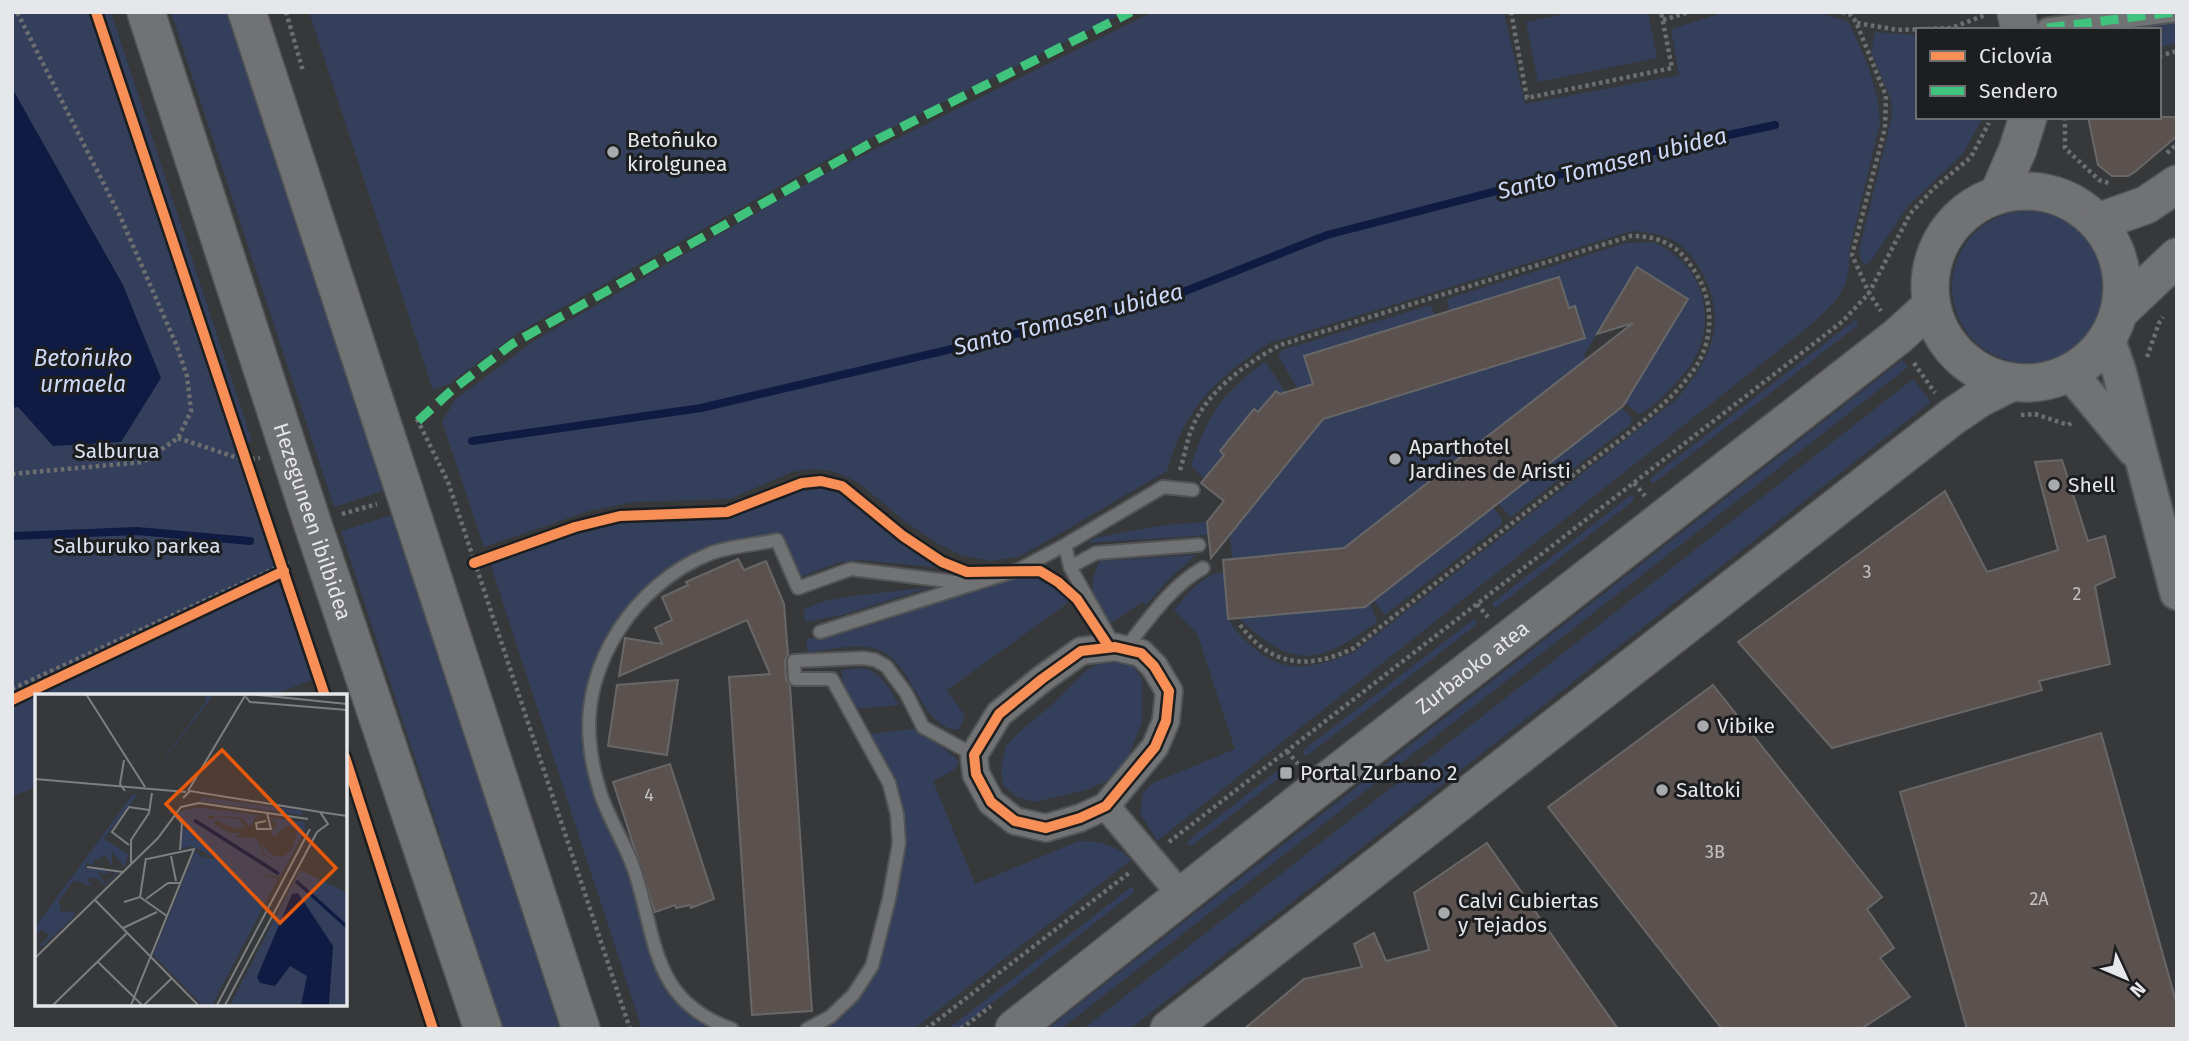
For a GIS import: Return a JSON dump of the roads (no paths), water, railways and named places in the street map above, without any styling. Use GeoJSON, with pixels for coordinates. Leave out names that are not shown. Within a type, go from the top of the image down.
{"type":"FeatureCollection","features":[{"type":"Feature","properties":{"kind":"main road","name":"Hezeguneen ibilbidea"},"geometry":{"type":"LineString","coordinates":[[146,12],[312,522],[483,1029]]}},
{"type":"Feature","properties":{"kind":"main road"},"geometry":{"type":"LineString","coordinates":[[247,12],[581,1029]]}},
{"type":"Feature","properties":{"kind":"main road"},"geometry":{"type":"LineString","coordinates":[[1998,195],[2027,119]]}},
{"type":"Feature","properties":{"kind":"main road"},"geometry":{"type":"LineString","coordinates":[[2098,222],[2146,205],[2167,173]]}},
{"type":"Feature","properties":{"kind":"main road"},"geometry":{"type":"LineString","coordinates":[[2011,400],[1958,357],[1941,333],[1931,306],[1931,271],[1943,237],[1966,211],[1998,195],[2024,190],[2052,194],[2077,204],[2098,222],[2112,242],[2120,264],[2123,288],[2114,325]]}},
{"type":"Feature","properties":{"kind":"main road"},"geometry":{"type":"LineString","coordinates":[[1169,1029],[1952,416],[1980,398],[2011,400],[2031,384],[2052,381],[2071,373],[2092,359],[2114,325],[2177,257]]}},
{"type":"Feature","properties":{"kind":"main road","name":"Zurbaoko atea"},"geometry":{"type":"LineString","coordinates":[[1014,1029],[1898,336],[1931,306]]}},
{"type":"Feature","properties":{"kind":"street"},"geometry":{"type":"LineString","coordinates":[[2019,21],[2174,12]]}},
{"type":"Feature","properties":{"kind":"street"},"geometry":{"type":"LineString","coordinates":[[2114,325],[2119,371],[2177,593]]}},
{"type":"Feature","properties":{"kind":"street"},"geometry":{"type":"LineString","coordinates":[[2071,373],[2140,456]]}},
{"type":"Feature","properties":{"kind":"street"},"geometry":{"type":"LineString","coordinates":[[1120,648],[1141,653],[1154,666],[1169,691],[1166,721],[1155,747],[1106,806],[1080,818],[1046,828],[1014,821],[991,803],[976,774],[974,755],[999,714],[1081,651],[1120,648]]}},
{"type":"Feature","properties":{"kind":"street"},"geometry":{"type":"LineString","coordinates":[[1106,806],[1182,896]]}},
{"type":"Feature","properties":{"kind":"lane"},"geometry":{"type":"LineString","coordinates":[[820,632],[1018,570],[1163,487],[1193,490]]}},
{"type":"Feature","properties":{"kind":"lane"},"geometry":{"type":"LineString","coordinates":[[732,1029],[709,1021],[694,1010],[673,988],[661,968],[628,849],[601,795],[590,742],[591,711],[595,686],[618,629],[636,606],[664,579],[710,553],[777,540],[798,588],[850,569],[972,584]]}},
{"type":"Feature","properties":{"kind":"lane"},"geometry":{"type":"LineString","coordinates":[[1065,545],[1070,568],[1120,648],[1188,576],[1203,568]]}},
{"type":"Feature","properties":{"kind":"lane"},"geometry":{"type":"LineString","coordinates":[[1070,568],[1096,552],[1199,545]]}},
{"type":"Feature","properties":{"kind":"lane"},"geometry":{"type":"LineString","coordinates":[[807,1029],[830,1017],[853,995],[872,966],[889,900],[899,843],[897,814],[889,783],[832,679],[795,679],[794,661],[863,658],[875,660],[886,666],[906,693],[922,726],[974,755]]}},
{"type":"Feature","properties":{"kind":"water","name":"Betoñuko urmaela"},"geometry":{"type":"Polygon","coordinates":[[[12,88],[123,285],[161,378],[121,442],[53,446],[18,407],[12,408],[12,88]]]}},
{"type":"Feature","properties":{"kind":"waterway","name":"Santo Tomasen ubidea"},"geometry":{"type":"LineString","coordinates":[[472,441],[701,408],[1168,298],[1327,235],[1635,155],[1775,125]]}},
{"type":"Feature","properties":{"kind":"waterway","name":"Santo Tomasen ubidea"},"geometry":{"type":"LineString","coordinates":[[12,536],[137,531],[250,541]]}},
{"type":"Feature","properties":{"kind":"place","name":"Betoñuko kirolgunea"},"geometry":{"type":"Point","coordinates":[613,152]}},
{"type":"Feature","properties":{"kind":"place","name":"Aparthotel Jardines de Aristi"},"geometry":{"type":"Point","coordinates":[1395,459]}},
{"type":"Feature","properties":{"kind":"place","name":"Shell"},"geometry":{"type":"Point","coordinates":[2054,485]}},
{"type":"Feature","properties":{"kind":"place","name":"Vibike"},"geometry":{"type":"Point","coordinates":[1703,726]}},
{"type":"Feature","properties":{"kind":"place","name":"Portal Zurbano 2"},"geometry":{"type":"Point","coordinates":[1286,773]}},
{"type":"Feature","properties":{"kind":"place","name":"Saltoki"},"geometry":{"type":"Point","coordinates":[1662,790]}},
{"type":"Feature","properties":{"kind":"place","name":"Calvi Cubiertas y Tejados"},"geometry":{"type":"Point","coordinates":[1444,913]}},
{"type":"Feature","properties":{"kind":"park label","name":"Salburua"},"geometry":{"type":"Point","coordinates":[117,451]}},
{"type":"Feature","properties":{"kind":"park label","name":"Salburuko parkea"},"geometry":{"type":"Point","coordinates":[137,546]}}]}
